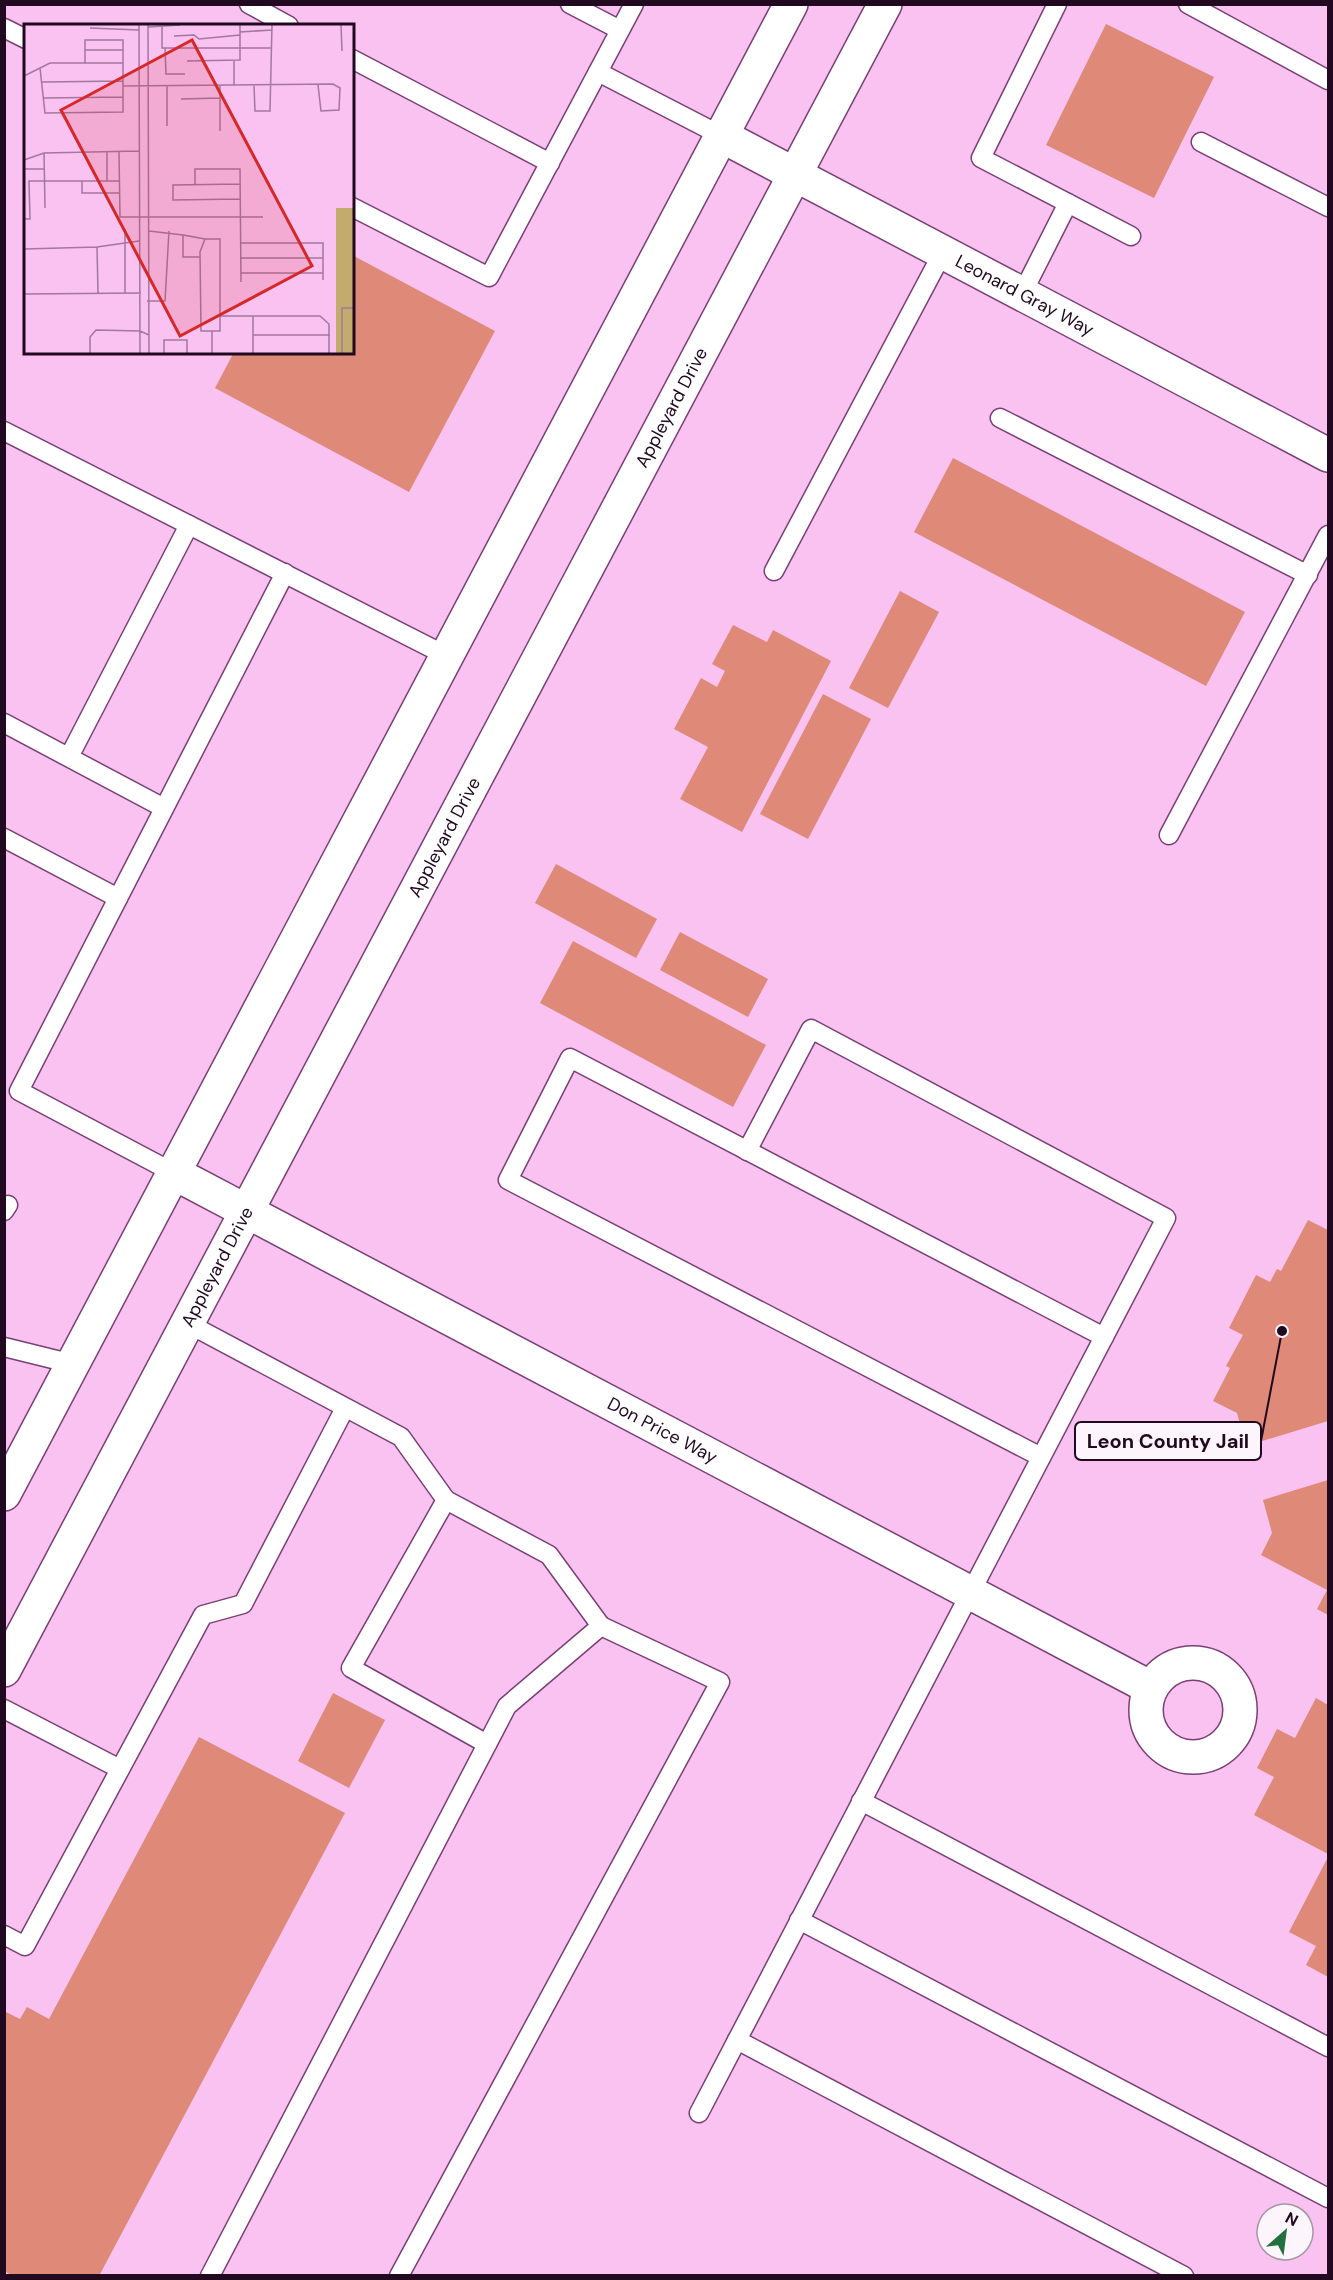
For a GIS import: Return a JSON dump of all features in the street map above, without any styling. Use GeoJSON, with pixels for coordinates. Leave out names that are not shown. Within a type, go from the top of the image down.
{"type":"FeatureCollection","features":[{"type":"Feature","properties":{"kind":"street"},"geometry":{"type":"LineString","coordinates":[[4,1494],[791,4]]}},
{"type":"Feature","properties":{"kind":"street","name":"Appleyard Drive"},"geometry":{"type":"LineString","coordinates":[[4,1670],[885,4]]}},
{"type":"Feature","properties":{"kind":"street","name":"Leonard Gray Way"},"geometry":{"type":"LineString","coordinates":[[722,136],[1329,455]]}},
{"type":"Feature","properties":{"kind":"street","name":"Don Price Way"},"geometry":{"type":"LineString","coordinates":[[174,1173],[1151,1688]]}},
{"type":"Feature","properties":{"kind":"lane"},"geometry":{"type":"LineString","coordinates":[[249,4],[285,24]]}},
{"type":"Feature","properties":{"kind":"lane"},"geometry":{"type":"LineString","coordinates":[[570,4],[620,30]]}},
{"type":"Feature","properties":{"kind":"lane"},"geometry":{"type":"LineString","coordinates":[[354,208],[489,277],[634,4]]}},
{"type":"Feature","properties":{"kind":"lane"},"geometry":{"type":"LineString","coordinates":[[1057,4],[981,158],[1131,236]]}},
{"type":"Feature","properties":{"kind":"lane"},"geometry":{"type":"LineString","coordinates":[[1188,4],[1329,80]]}},
{"type":"Feature","properties":{"kind":"lane"},"geometry":{"type":"LineString","coordinates":[[4,28],[24,38]]}},
{"type":"Feature","properties":{"kind":"lane"},"geometry":{"type":"LineString","coordinates":[[354,60],[549,163]]}},
{"type":"Feature","properties":{"kind":"lane"},"geometry":{"type":"LineString","coordinates":[[598,72],[722,136]]}},
{"type":"Feature","properties":{"kind":"lane"},"geometry":{"type":"LineString","coordinates":[[1201,142],[1329,207]]}},
{"type":"Feature","properties":{"kind":"lane"},"geometry":{"type":"LineString","coordinates":[[1022,294],[1068,203]]}},
{"type":"Feature","properties":{"kind":"lane"},"geometry":{"type":"LineString","coordinates":[[774,571],[943,252]]}},
{"type":"Feature","properties":{"kind":"lane"},"geometry":{"type":"LineString","coordinates":[[1000,418],[1308,575]]}},
{"type":"Feature","properties":{"kind":"lane"},"geometry":{"type":"LineString","coordinates":[[4,431],[447,656]]}},
{"type":"Feature","properties":{"kind":"lane"},"geometry":{"type":"LineString","coordinates":[[69,757],[189,525]]}},
{"type":"Feature","properties":{"kind":"lane"},"geometry":{"type":"LineString","coordinates":[[1169,835],[1329,536]]}},
{"type":"Feature","properties":{"kind":"lane"},"geometry":{"type":"LineString","coordinates":[[174,1173],[19,1091],[285,573]]}},
{"type":"Feature","properties":{"kind":"lane"},"geometry":{"type":"LineString","coordinates":[[4,723],[164,808]]}},
{"type":"Feature","properties":{"kind":"lane"},"geometry":{"type":"LineString","coordinates":[[4,838],[118,898]]}},
{"type":"Feature","properties":{"kind":"lane"},"geometry":{"type":"LineString","coordinates":[[699,2113],[1166,1218],[811,1029],[747,1151]]}},
{"type":"Feature","properties":{"kind":"lane"},"geometry":{"type":"LineString","coordinates":[[1041,1457],[508,1180],[570,1058],[1104,1337]]}},
{"type":"Feature","properties":{"kind":"lane"},"geometry":{"type":"LineString","coordinates":[[187,1323],[401,1437],[446,1500],[549,1555],[601,1626],[720,1682],[399,2276]]}},
{"type":"Feature","properties":{"kind":"lane"},"geometry":{"type":"LineString","coordinates":[[4,1347],[73,1364]]}},
{"type":"Feature","properties":{"kind":"lane"},"geometry":{"type":"LineString","coordinates":[[4,1935],[25,1946],[203,1615],[243,1604],[345,1408]]}},
{"type":"Feature","properties":{"kind":"lane"},"geometry":{"type":"LineString","coordinates":[[446,1500],[351,1668],[487,1744]]}},
{"type":"Feature","properties":{"kind":"lane"},"geometry":{"type":"LineString","coordinates":[[210,2276],[507,1706],[601,1626]]}},
{"type":"Feature","properties":{"kind":"lane"},"geometry":{"type":"LineString","coordinates":[[4,1709],[120,1769]]}},
{"type":"Feature","properties":{"kind":"lane"},"geometry":{"type":"LineString","coordinates":[[861,1801],[1329,2046]]}},
{"type":"Feature","properties":{"kind":"lane"},"geometry":{"type":"LineString","coordinates":[[800,1920],[1326,2190]]}},
{"type":"Feature","properties":{"kind":"lane"},"geometry":{"type":"LineString","coordinates":[[737,2040],[1184,2276]]}},
{"type":"Feature","properties":{"kind":"building"},"geometry":{"type":"Polygon","coordinates":[[[1106,24],[1214,77],[1154,198],[1046,145],[1106,24]]]}},
{"type":"Feature","properties":{"kind":"building"},"geometry":{"type":"Polygon","coordinates":[[[354,256],[495,331],[409,492],[215,388],[233,354],[354,354],[354,256]]]}},
{"type":"Feature","properties":{"kind":"building"},"geometry":{"type":"Polygon","coordinates":[[[953,458],[1245,612],[1206,686],[914,532],[953,458]]]}},
{"type":"Feature","properties":{"kind":"building"},"geometry":{"type":"Polygon","coordinates":[[[900,591],[939,612],[888,708],[849,688],[900,591]]]}},
{"type":"Feature","properties":{"kind":"building"},"geometry":{"type":"Polygon","coordinates":[[[733,625],[767,642],[773,630],[831,661],[742,832],[680,799],[708,747],[674,729],[701,678],[717,687],[725,671],[712,664],[733,625]]]}},
{"type":"Feature","properties":{"kind":"building"},"geometry":{"type":"Polygon","coordinates":[[[823,694],[871,719],[808,839],[760,814],[823,694]]]}},
{"type":"Feature","properties":{"kind":"building"},"geometry":{"type":"Polygon","coordinates":[[[556,864],[657,919],[636,958],[535,903],[556,864]]]}},
{"type":"Feature","properties":{"kind":"building"},"geometry":{"type":"Polygon","coordinates":[[[680,932],[768,979],[748,1017],[660,970],[680,932]]]}},
{"type":"Feature","properties":{"kind":"building"},"geometry":{"type":"Polygon","coordinates":[[[573,941],[766,1045],[733,1107],[540,1003],[573,941]]]}},
{"type":"Feature","properties":{"kind":"building"},"geometry":{"type":"Polygon","coordinates":[[[1308,1220],[1328,1230],[1328,1421],[1246,1446],[1237,1413],[1213,1401],[1230,1368],[1226,1366],[1243,1335],[1229,1328],[1256,1275],[1270,1282],[1277,1269],[1281,1271],[1308,1220]]]}},
{"type":"Feature","properties":{"kind":"building"},"geometry":{"type":"Polygon","coordinates":[[[1328,1480],[1328,1615],[1317,1609],[1327,1590],[1261,1555],[1272,1533],[1263,1500],[1328,1480]]]}},
{"type":"Feature","properties":{"kind":"building"},"geometry":{"type":"Polygon","coordinates":[[[333,1693],[385,1720],[349,1788],[298,1761],[333,1693]]]}},
{"type":"Feature","properties":{"kind":"building"},"geometry":{"type":"Polygon","coordinates":[[[1316,1698],[1328,1705],[1328,1854],[1254,1815],[1274,1777],[1257,1768],[1277,1729],[1295,1738],[1316,1698]]]}},
{"type":"Feature","properties":{"kind":"building"},"geometry":{"type":"Polygon","coordinates":[[[199,1737],[345,1813],[99,2276],[13,2276],[4,2271],[4,2011],[20,2019],[27,2007],[49,2019],[199,1737]]]}},
{"type":"Feature","properties":{"kind":"building"},"geometry":{"type":"Polygon","coordinates":[[[1328,1857],[1328,1977],[1306,1965],[1316,1946],[1289,1932],[1328,1857]]]}},
{"type":"Feature","properties":{"kind":"place","name":"Leon County Jail"},"geometry":{"type":"Point","coordinates":[1282,1331]}}]}
